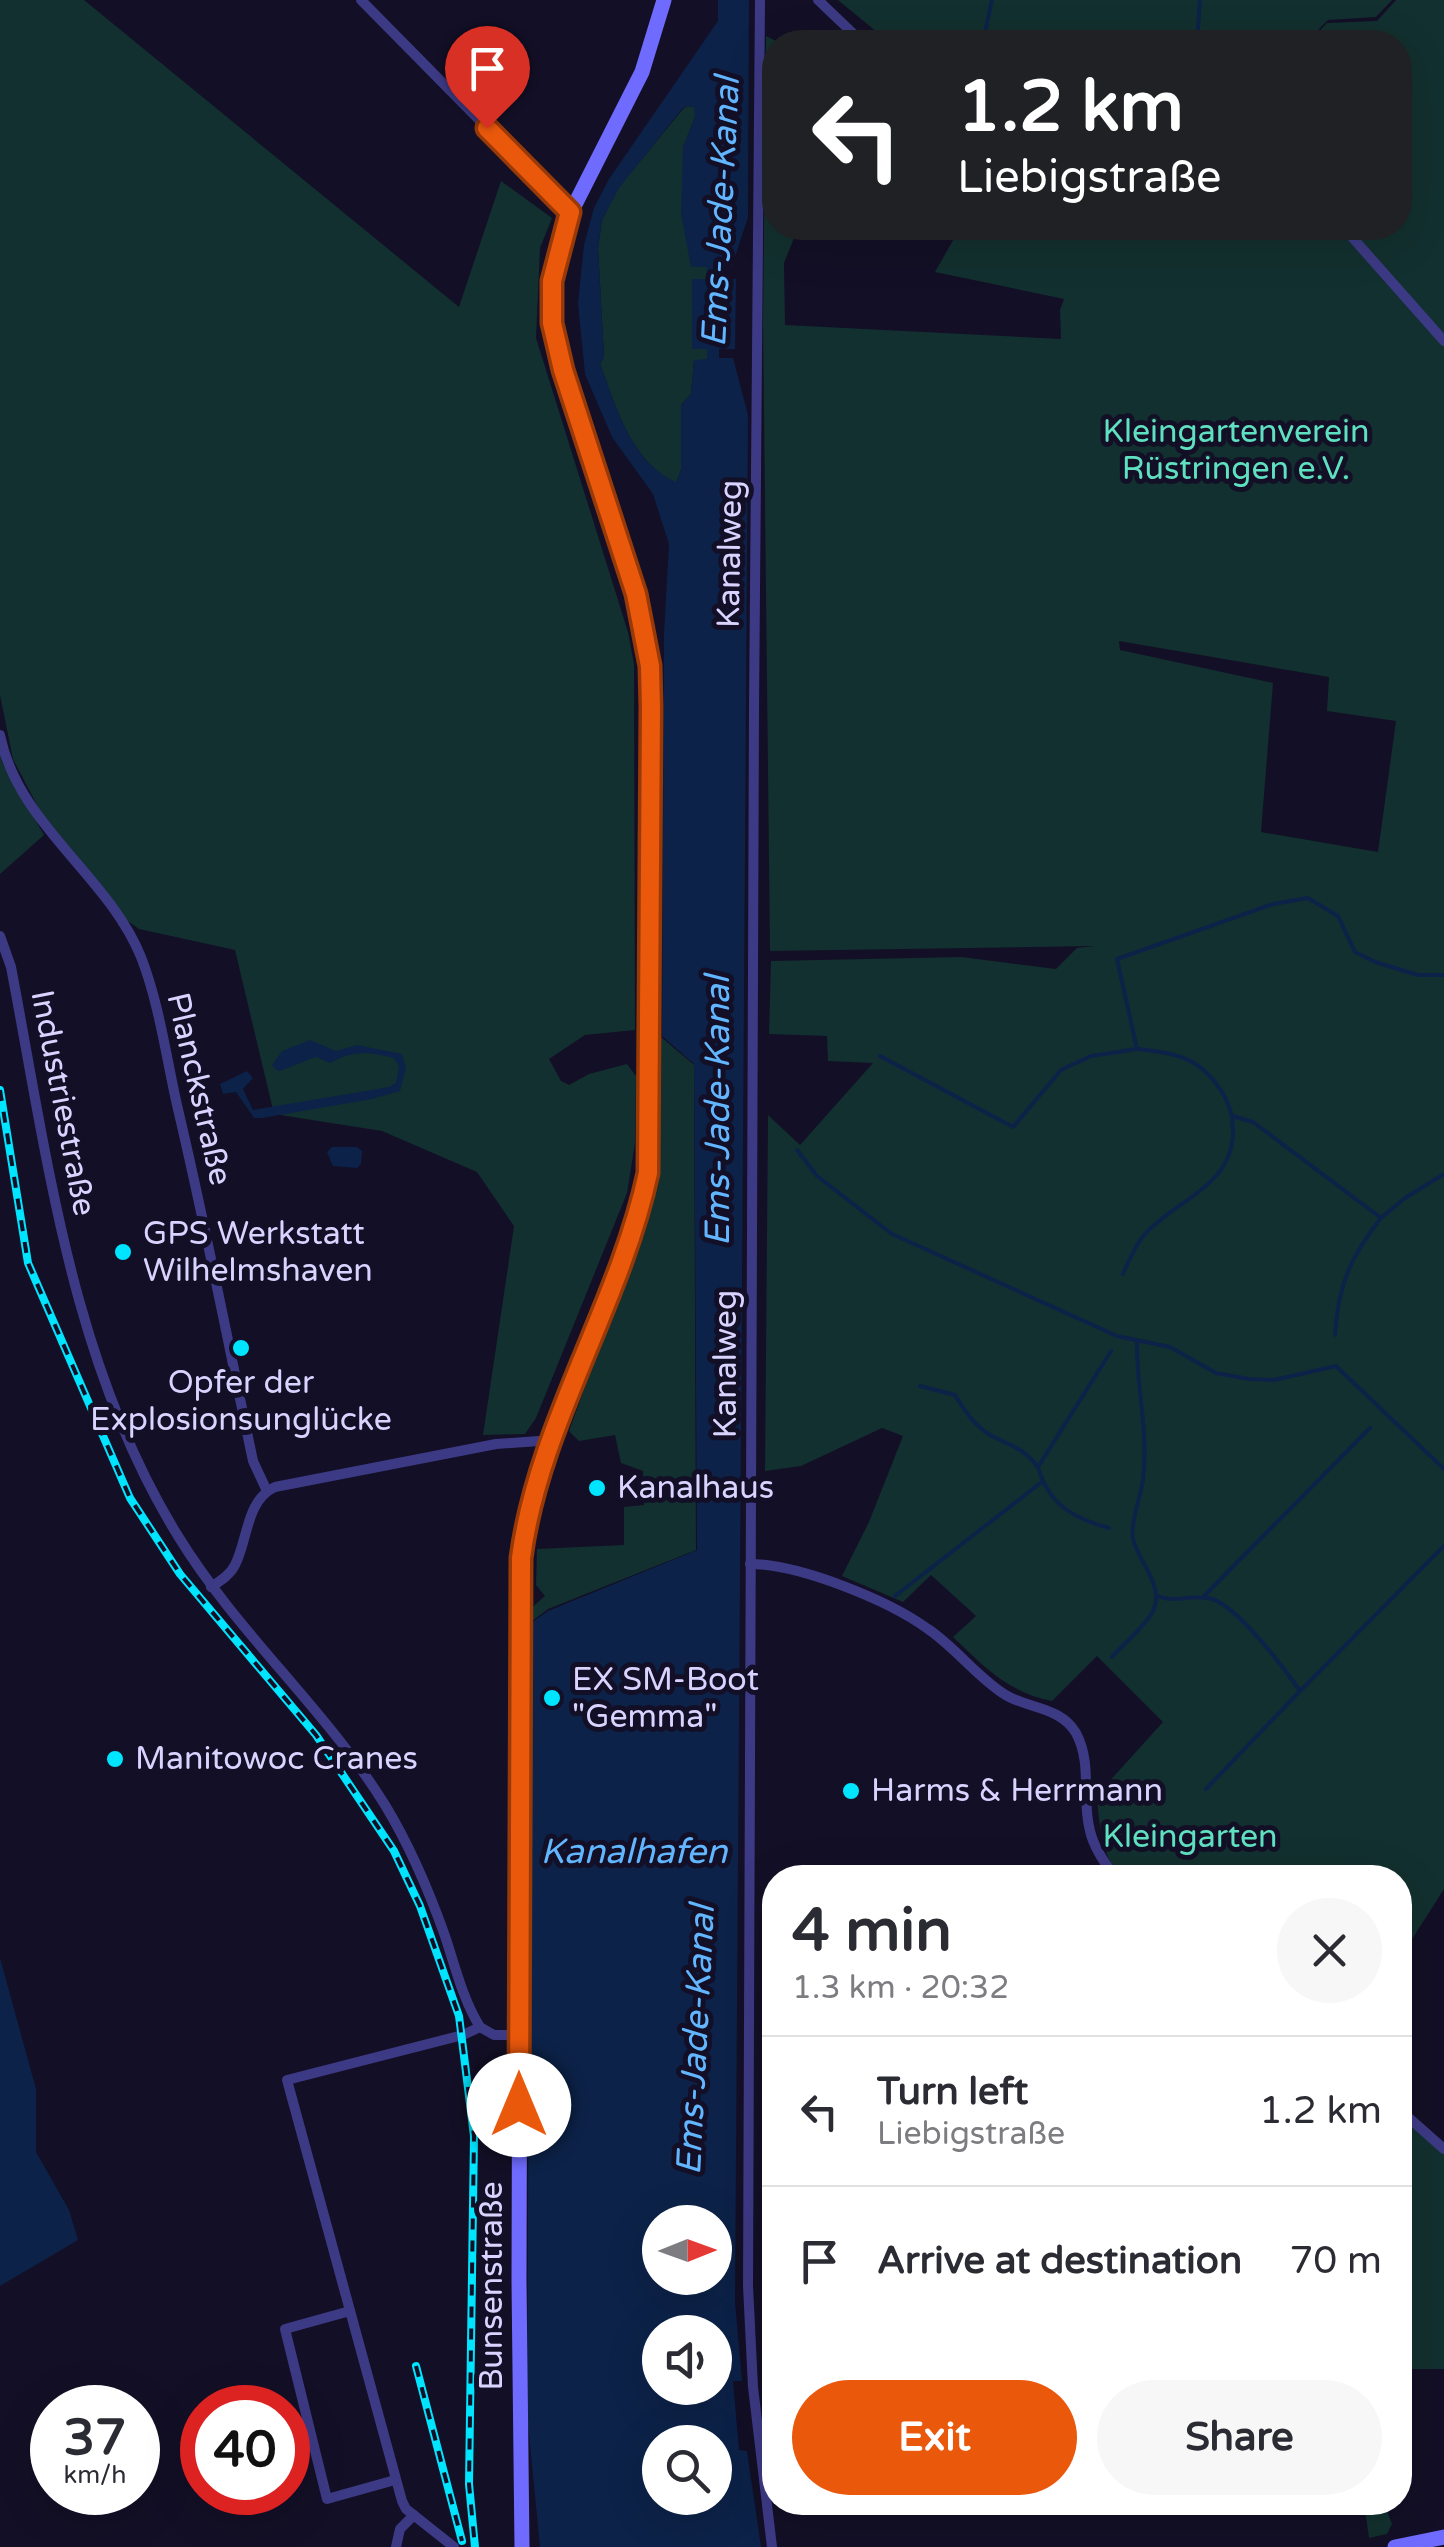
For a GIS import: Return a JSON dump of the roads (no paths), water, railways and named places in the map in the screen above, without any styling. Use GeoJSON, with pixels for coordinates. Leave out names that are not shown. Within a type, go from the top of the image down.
{"type":"FeatureCollection","features":[{"type":"Feature","properties":{"kind":"street"},"geometry":{"type":"LineString","coordinates":[[361,0],[570,212]]}},
{"type":"Feature","properties":{"kind":"street","name":"Bunsenstraße"},"geometry":{"type":"LineString","coordinates":[[521,2539],[521,1558],[527,1523],[552,1445],[638,1212],[648,1173],[650,1120],[650,666],[636,594],[556,349],[550,301],[570,212],[642,72],[664,0]]}},
{"type":"Feature","properties":{"kind":"street","name":"Kanalweg"},"geometry":{"type":"LineString","coordinates":[[760,0],[748,2286],[762,2462]]}},
{"type":"Feature","properties":{"kind":"street"},"geometry":{"type":"LineString","coordinates":[[818,0],[849,30]]}},
{"type":"Feature","properties":{"kind":"street"},"geometry":{"type":"LineString","coordinates":[[1355,240],[1444,341]]}},
{"type":"Feature","properties":{"kind":"street","name":"Planckstraße"},"geometry":{"type":"LineString","coordinates":[[0,735],[5,761],[49,832],[118,915],[142,959],[195,1182],[253,1461],[267,1490]]}},
{"type":"Feature","properties":{"kind":"street","name":"Industriestraße"},"geometry":{"type":"LineString","coordinates":[[0,936],[11,967],[66,1251],[86,1328],[122,1434],[176,1534],[211,1587],[340,1740],[386,1807],[416,1864],[480,2027]]}},
{"type":"Feature","properties":{"kind":"street"},"geometry":{"type":"LineString","coordinates":[[211,1587],[233,1570],[255,1507],[267,1490],[496,1444],[539,1441],[552,1445]]}},
{"type":"Feature","properties":{"kind":"street"},"geometry":{"type":"LineString","coordinates":[[750,1564],[790,1568],[902,1614],[941,1639],[1002,1693],[1064,1720],[1073,1728],[1086,1763],[1089,1830],[1107,1865]]}},
{"type":"Feature","properties":{"kind":"street"},"geometry":{"type":"LineString","coordinates":[[454,2547],[402,2501],[287,2080],[463,2035],[480,2027],[494,2035],[519,2035]]}},
{"type":"Feature","properties":{"kind":"street"},"geometry":{"type":"LineString","coordinates":[[1412,2121],[1444,2149]]}},
{"type":"Feature","properties":{"kind":"street"},"geometry":{"type":"LineString","coordinates":[[350,2311],[284,2329],[328,2498],[395,2480]]}},
{"type":"Feature","properties":{"kind":"street"},"geometry":{"type":"LineString","coordinates":[[396,2547],[400,2529],[414,2515]]}},
{"type":"Feature","properties":{"kind":"street","name":"Kanalweg"},"geometry":{"type":"LineString","coordinates":[[768,2515],[772,2547]]}},
{"type":"Feature","properties":{"kind":"street"},"geometry":{"type":"LineString","coordinates":[[1395,2547],[1444,2537]]}},
{"type":"Feature","properties":{"kind":"water","name":"Kanalhafen"},"geometry":{"type":"Polygon","coordinates":[[[718,0],[749,0],[748,217],[732,266],[719,267],[719,279],[736,279],[735,349],[719,349],[719,358],[733,358],[748,415],[735,2302],[742,2381],[733,2381],[739,2450],[747,2451],[761,2547],[540,2547],[527,2414],[531,1623],[548,1611],[697,1550],[694,1064],[662,1036],[664,634],[669,544],[653,494],[612,437],[585,374],[578,303],[584,245],[594,208],[609,179],[718,21],[718,0]],[[688,106],[619,188],[602,220],[598,248],[604,357],[600,364],[636,447],[660,473],[676,482],[681,470],[681,405],[691,394],[694,360],[707,359],[707,349],[692,349],[692,279],[706,279],[707,267],[691,267],[681,214],[683,147],[695,117],[694,107],[688,106]]]}},
{"type":"Feature","properties":{"kind":"water"},"geometry":{"type":"Polygon","coordinates":[[[310,1040],[336,1051],[357,1045],[402,1054],[406,1068],[400,1091],[262,1118],[254,1118],[236,1092],[223,1094],[220,1084],[247,1071],[253,1078],[243,1089],[253,1110],[396,1083],[399,1066],[394,1058],[376,1054],[354,1054],[330,1063],[316,1057],[280,1071],[272,1065],[282,1051],[310,1040]]]}},
{"type":"Feature","properties":{"kind":"water"},"geometry":{"type":"Polygon","coordinates":[[[332,1147],[357,1147],[362,1151],[361,1164],[357,1168],[333,1166],[327,1152],[332,1147]]]}},
{"type":"Feature","properties":{"kind":"water"},"geometry":{"type":"Polygon","coordinates":[[[0,1958],[36,2089],[36,2152],[69,2210],[78,2240],[0,2286],[0,1958]]]}},
{"type":"Feature","properties":{"kind":"waterway"},"geometry":{"type":"LineString","coordinates":[[986,30],[992,0]]}},
{"type":"Feature","properties":{"kind":"waterway"},"geometry":{"type":"LineString","coordinates":[[1198,30],[1200,0]]}},
{"type":"Feature","properties":{"kind":"waterway"},"geometry":{"type":"LineString","coordinates":[[880,1056],[1013,1127],[1061,1070],[1091,1056],[1137,1049],[1117,959],[1273,904],[1308,898],[1338,916],[1355,952],[1418,975],[1444,975]]}},
{"type":"Feature","properties":{"kind":"waterway"},"geometry":{"type":"LineString","coordinates":[[1123,1274],[1145,1234],[1200,1191],[1222,1168],[1233,1135],[1228,1103],[1205,1071],[1175,1055],[1138,1049]]}},
{"type":"Feature","properties":{"kind":"waterway"},"geometry":{"type":"LineString","coordinates":[[1233,1116],[1253,1122],[1381,1218],[1444,1174]]}},
{"type":"Feature","properties":{"kind":"waterway"},"geometry":{"type":"LineString","coordinates":[[797,1150],[817,1176],[892,1234],[1117,1336],[1170,1347],[1216,1373],[1249,1379],[1274,1380],[1336,1366],[1444,1469]]}},
{"type":"Feature","properties":{"kind":"waterway"},"geometry":{"type":"LineString","coordinates":[[1335,1335],[1348,1273],[1381,1218]]}},
{"type":"Feature","properties":{"kind":"waterway"},"geometry":{"type":"LineString","coordinates":[[1112,1657],[1145,1623],[1156,1602],[1154,1584],[1132,1533],[1144,1461],[1137,1340]]}},
{"type":"Feature","properties":{"kind":"waterway"},"geometry":{"type":"LineString","coordinates":[[1109,1528],[1064,1508],[1049,1491],[1038,1467],[1111,1351]]}},
{"type":"Feature","properties":{"kind":"waterway"},"geometry":{"type":"LineString","coordinates":[[920,1386],[955,1395],[980,1428],[1022,1451],[1038,1467]]}},
{"type":"Feature","properties":{"kind":"waterway"},"geometry":{"type":"LineString","coordinates":[[1205,1595],[1370,1428]]}},
{"type":"Feature","properties":{"kind":"waterway"},"geometry":{"type":"LineString","coordinates":[[895,1596],[1043,1481]]}},
{"type":"Feature","properties":{"kind":"waterway"},"geometry":{"type":"LineString","coordinates":[[1300,1691],[1444,1546]]}},
{"type":"Feature","properties":{"kind":"waterway"},"geometry":{"type":"LineString","coordinates":[[1157,1596],[1205,1597],[1223,1604],[1260,1639],[1300,1691],[1206,1789]]}},
{"type":"Feature","properties":{"kind":"railway"},"geometry":{"type":"LineString","coordinates":[[0,1090],[28,1263],[130,1498],[180,1574],[316,1735],[394,1851],[420,1906],[459,2016],[474,2136],[469,2484],[475,2547]]}},
{"type":"Feature","properties":{"kind":"railway"},"geometry":{"type":"LineString","coordinates":[[416,2366],[462,2541]]}},
{"type":"Feature","properties":{"kind":"place","name":"GPS Werkstatt Wilhelmshaven"},"geometry":{"type":"Point","coordinates":[123,1252]}},
{"type":"Feature","properties":{"kind":"place","name":"Opfer der Explosionsunglücke"},"geometry":{"type":"Point","coordinates":[241,1348]}},
{"type":"Feature","properties":{"kind":"place","name":"Kanalhaus"},"geometry":{"type":"Point","coordinates":[597,1488]}},
{"type":"Feature","properties":{"kind":"place","name":"EX SM-Boot \"Gemma\""},"geometry":{"type":"Point","coordinates":[552,1698]}},
{"type":"Feature","properties":{"kind":"place","name":"Manitowoc Cranes"},"geometry":{"type":"Point","coordinates":[115,1759]}},
{"type":"Feature","properties":{"kind":"place","name":"Harms & Herrmann"},"geometry":{"type":"Point","coordinates":[851,1791]}},
{"type":"Feature","properties":{"kind":"water label","name":"Ems-Jade-Kanal"},"geometry":{"type":"Point","coordinates":[721,212]}},
{"type":"Feature","properties":{"kind":"water label","name":"Ems-Jade-Kanal"},"geometry":{"type":"Point","coordinates":[718,1111]}},
{"type":"Feature","properties":{"kind":"water label","name":"Ems-Jade-Kanal"},"geometry":{"type":"Point","coordinates":[696,2040]}},
{"type":"Feature","properties":{"kind":"park label","name":"Kleingartenverein Rüstringen e.V."},"geometry":{"type":"Point","coordinates":[1236,450]}},
{"type":"Feature","properties":{"kind":"park label","name":"Kleingarten"},"geometry":{"type":"Point","coordinates":[1190,1837]}}]}
